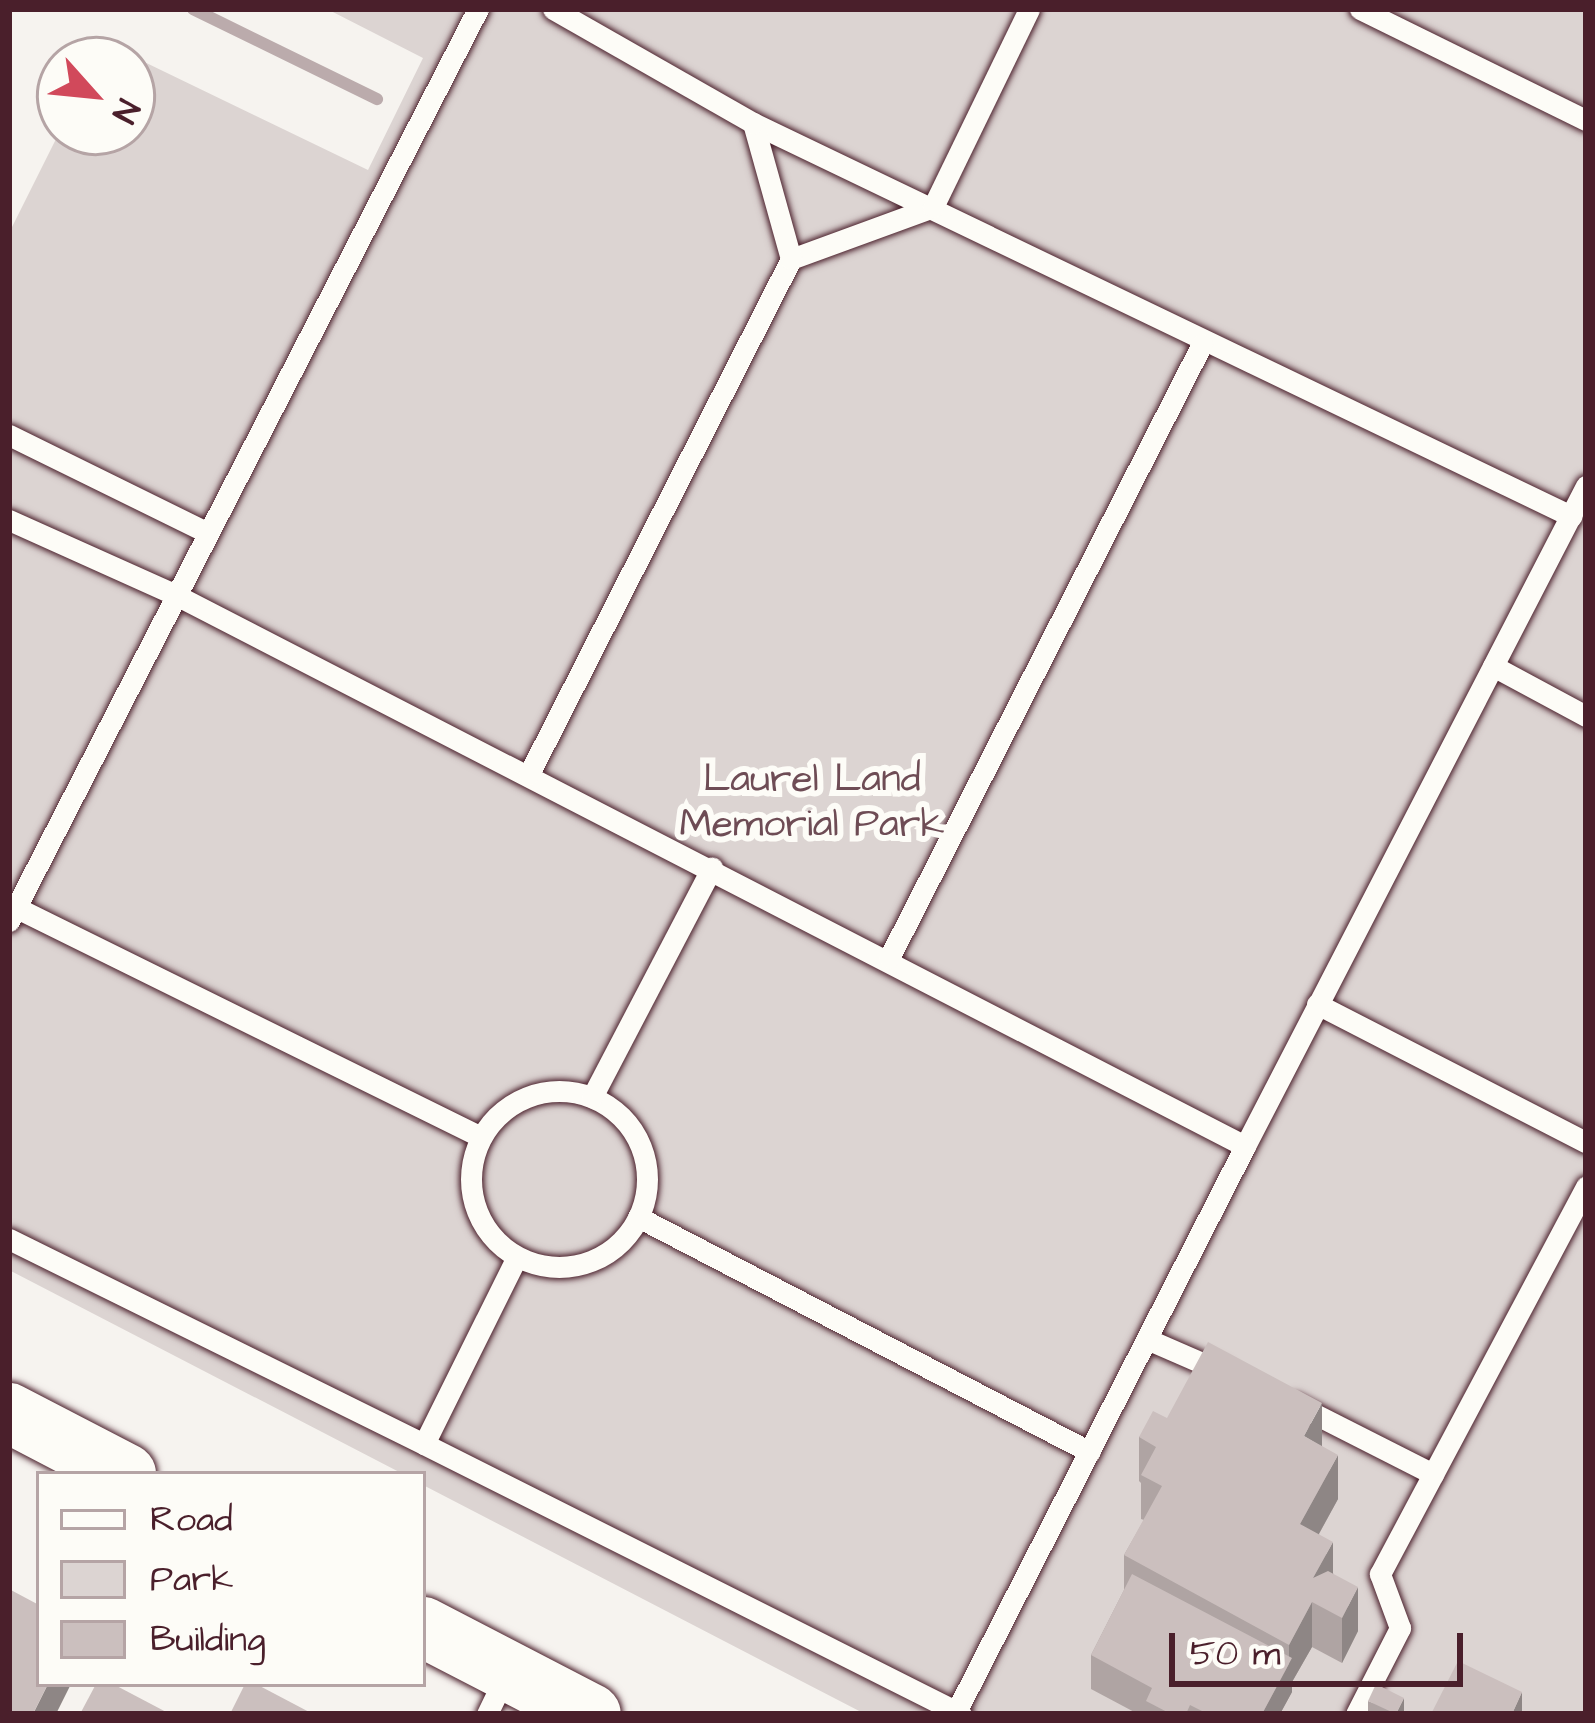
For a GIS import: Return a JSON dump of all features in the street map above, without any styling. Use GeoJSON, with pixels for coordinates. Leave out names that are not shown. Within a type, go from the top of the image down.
{"type":"FeatureCollection","features":[{"type":"Feature","properties":{"kind":"main road"},"geometry":{"type":"LineString","coordinates":[[9,1413],[120,1471]]}},
{"type":"Feature","properties":{"kind":"main road"},"geometry":{"type":"LineString","coordinates":[[426,1630],[498,1693],[591,1714]]}},
{"type":"Feature","properties":{"kind":"lane"},"geometry":{"type":"LineString","coordinates":[[478,9],[12,914],[481,1137]]}},
{"type":"Feature","properties":{"kind":"lane"},"geometry":{"type":"LineString","coordinates":[[553,9],[753,123],[933,207],[1202,344],[1571,516]]}},
{"type":"Feature","properties":{"kind":"lane"},"geometry":{"type":"LineString","coordinates":[[791,259],[933,207],[1029,9]]}},
{"type":"Feature","properties":{"kind":"lane"},"geometry":{"type":"LineString","coordinates":[[1360,9],[1586,120]]}},
{"type":"Feature","properties":{"kind":"lane"},"geometry":{"type":"LineString","coordinates":[[529,774],[791,259],[753,123]]}},
{"type":"Feature","properties":{"kind":"lane"},"geometry":{"type":"LineString","coordinates":[[889,958],[1202,344]]}},
{"type":"Feature","properties":{"kind":"lane"},"geometry":{"type":"LineString","coordinates":[[9,435],[206,532]]}},
{"type":"Feature","properties":{"kind":"lane"},"geometry":{"type":"LineString","coordinates":[[9,1239],[957,1713],[1586,487]]}},
{"type":"Feature","properties":{"kind":"lane"},"geometry":{"type":"LineString","coordinates":[[9,520],[174,593],[889,958],[1245,1146]]}},
{"type":"Feature","properties":{"kind":"lane"},"geometry":{"type":"LineString","coordinates":[[1492,666],[1586,716]]}},
{"type":"Feature","properties":{"kind":"lane"},"geometry":{"type":"LineString","coordinates":[[592,1097],[712,867]]}},
{"type":"Feature","properties":{"kind":"lane"},"geometry":{"type":"LineString","coordinates":[[1317,1004],[1586,1142]]}},
{"type":"Feature","properties":{"kind":"lane"},"geometry":{"type":"LineString","coordinates":[[530,1097],[592,1097],[635,1134],[646,1190],[638,1217],[586,1262],[517,1257],[487,1229],[471,1191],[481,1137],[530,1097]]}},
{"type":"Feature","properties":{"kind":"lane"},"geometry":{"type":"LineString","coordinates":[[1356,1714],[1400,1628],[1380,1574],[1586,1186]]}},
{"type":"Feature","properties":{"kind":"lane"},"geometry":{"type":"LineString","coordinates":[[638,1217],[1090,1452]]}},
{"type":"Feature","properties":{"kind":"lane"},"geometry":{"type":"LineString","coordinates":[[424,1444],[517,1257]]}},
{"type":"Feature","properties":{"kind":"lane"},"geometry":{"type":"LineString","coordinates":[[1147,1339],[1257,1386],[1433,1474]]}},
{"type":"Feature","properties":{"kind":"green space","name":"Laurel Land Memorial Park"},"geometry":{"type":"Polygon","coordinates":[[[327,9],[1586,9],[1586,1714],[865,1714],[426,1487],[426,1471],[397,1471],[9,1270],[9,233],[48,156],[156,156],[156,68],[368,170],[423,58],[327,9]]]}},
{"type":"Feature","properties":{"kind":"building"},"geometry":{"type":"Polygon","coordinates":[[[1208,1342],[1322,1403],[1304,1436],[1338,1455],[1300,1524],[1333,1542],[1313,1578],[1328,1571],[1358,1587],[1342,1618],[1312,1602],[1289,1645],[1124,1555],[1162,1486],[1141,1475],[1156,1447],[1139,1437],[1153,1411],[1167,1418],[1208,1342]]]}},
{"type":"Feature","properties":{"kind":"building"},"geometry":{"type":"Polygon","coordinates":[[[1132,1574],[1292,1658],[1262,1714],[1208,1714],[1190,1705],[1186,1714],[1171,1714],[1146,1701],[1152,1688],[1091,1655],[1132,1574]]]}},
{"type":"Feature","properties":{"kind":"building"},"geometry":{"type":"Polygon","coordinates":[[[9,1589],[36,1603],[36,1687],[46,1687],[33,1714],[9,1714],[9,1589]]]}},
{"type":"Feature","properties":{"kind":"building"},"geometry":{"type":"Polygon","coordinates":[[[1458,1661],[1522,1692],[1512,1714],[1431,1714],[1458,1661]]]}},
{"type":"Feature","properties":{"kind":"building"},"geometry":{"type":"Polygon","coordinates":[[[1376,1684],[1404,1698],[1396,1714],[1368,1701],[1376,1684]]]}},
{"type":"Feature","properties":{"kind":"building"},"geometry":{"type":"Polygon","coordinates":[[[94,1687],[119,1687],[170,1714],[80,1714],[94,1687]]]}},
{"type":"Feature","properties":{"kind":"building"},"geometry":{"type":"Polygon","coordinates":[[[244,1687],[262,1687],[313,1714],[230,1714],[244,1687]]]}},
{"type":"Feature","properties":{"kind":"waterway"},"geometry":{"type":"LineString","coordinates":[[193,9],[377,99]]}}]}
